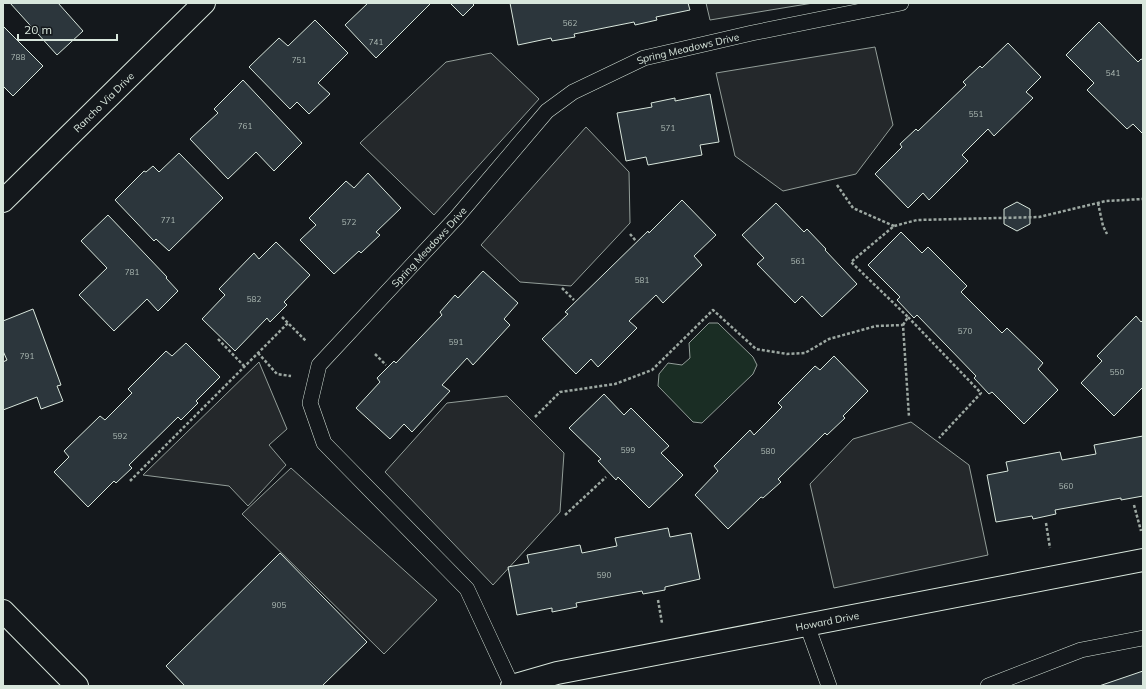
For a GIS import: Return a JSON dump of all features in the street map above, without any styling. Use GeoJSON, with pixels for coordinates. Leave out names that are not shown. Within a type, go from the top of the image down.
{"type":"FeatureCollection","features":[{"type":"Feature","properties":{"kind":"street","name":"Rancho Via Drive"},"geometry":{"type":"LineString","coordinates":[[3,201],[204,3]]}},
{"type":"Feature","properties":{"kind":"street","name":"Howard Drive"},"geometry":{"type":"LineString","coordinates":[[512,686],[557,673],[1143,560]]}},
{"type":"Feature","properties":{"kind":"street"},"geometry":{"type":"LineString","coordinates":[[3,611],[77,686]]}},
{"type":"Feature","properties":{"kind":"lane","name":"Spring Meadows Drive"},"geometry":{"type":"LineString","coordinates":[[512,686],[467,588],[324,443],[310,404],[319,365],[456,218],[548,111],[573,92],[644,58],[752,33],[901,3]]}},
{"type":"Feature","properties":{"kind":"lane"},"geometry":{"type":"LineString","coordinates":[[807,624],[829,686]]}},
{"type":"Feature","properties":{"kind":"lane"},"geometry":{"type":"LineString","coordinates":[[988,686],[1081,650],[1143,638]]}},
{"type":"Feature","properties":{"kind":"path"},"geometry":{"type":"LineString","coordinates":[[837,185],[853,208],[894,226]]}},
{"type":"Feature","properties":{"kind":"path"},"geometry":{"type":"LineString","coordinates":[[939,438],[981,393],[908,317],[851,262],[894,226],[917,220],[1040,217],[1106,201],[1143,198]]}},
{"type":"Feature","properties":{"kind":"path"},"geometry":{"type":"LineString","coordinates":[[1098,203],[1103,226],[1107,234]]}},
{"type":"Feature","properties":{"kind":"path"},"geometry":{"type":"LineString","coordinates":[[630,234],[636,241]]}},
{"type":"Feature","properties":{"kind":"path"},"geometry":{"type":"LineString","coordinates":[[562,288],[574,300]]}},
{"type":"Feature","properties":{"kind":"path"},"geometry":{"type":"LineString","coordinates":[[535,417],[560,392],[615,384],[652,370],[714,310],[756,349],[787,354],[805,353],[829,339],[876,326],[903,325]]}},
{"type":"Feature","properties":{"kind":"path"},"geometry":{"type":"LineString","coordinates":[[282,317],[311,346]]}},
{"type":"Feature","properties":{"kind":"path"},"geometry":{"type":"LineString","coordinates":[[908,317],[903,325],[909,417]]}},
{"type":"Feature","properties":{"kind":"path"},"geometry":{"type":"LineString","coordinates":[[130,482],[288,323]]}},
{"type":"Feature","properties":{"kind":"path"},"geometry":{"type":"LineString","coordinates":[[218,338],[245,367]]}},
{"type":"Feature","properties":{"kind":"path"},"geometry":{"type":"LineString","coordinates":[[258,353],[277,374],[296,377]]}},
{"type":"Feature","properties":{"kind":"path"},"geometry":{"type":"LineString","coordinates":[[375,354],[386,365]]}},
{"type":"Feature","properties":{"kind":"path"},"geometry":{"type":"LineString","coordinates":[[565,515],[606,477]]}},
{"type":"Feature","properties":{"kind":"path"},"geometry":{"type":"LineString","coordinates":[[1134,505],[1141,532]]}},
{"type":"Feature","properties":{"kind":"path"},"geometry":{"type":"LineString","coordinates":[[1046,523],[1050,548]]}},
{"type":"Feature","properties":{"kind":"path"},"geometry":{"type":"LineString","coordinates":[[658,600],[662,623]]}},
{"type":"Feature","properties":{"kind":"green space"},"geometry":{"type":"Polygon","coordinates":[[[709,323],[718,323],[753,357],[757,365],[753,374],[702,423],[693,422],[658,386],[659,374],[668,363],[682,365],[690,358],[689,343],[709,323]]]}},
{"type":"Feature","properties":{"kind":"shaded area"},"geometry":{"type":"Polygon","coordinates":[[[706,3],[813,3],[710,20],[706,3]]]}},
{"type":"Feature","properties":{"kind":"shaded area"},"geometry":{"type":"Polygon","coordinates":[[[875,47],[893,125],[856,174],[783,191],[735,156],[716,73],[875,47]]]}},
{"type":"Feature","properties":{"kind":"shaded area"},"geometry":{"type":"Polygon","coordinates":[[[491,53],[539,99],[434,215],[360,143],[446,62],[491,53]]]}},
{"type":"Feature","properties":{"kind":"shaded area"},"geometry":{"type":"Polygon","coordinates":[[[586,127],[629,172],[630,223],[571,286],[520,282],[481,245],[586,127]]]}},
{"type":"Feature","properties":{"kind":"shaded area"},"geometry":{"type":"Polygon","coordinates":[[[259,362],[287,429],[269,445],[286,465],[248,506],[229,486],[143,475],[259,362]]]}},
{"type":"Feature","properties":{"kind":"shaded area"},"geometry":{"type":"Polygon","coordinates":[[[507,396],[564,453],[560,512],[493,585],[385,472],[447,403],[507,396]]]}},
{"type":"Feature","properties":{"kind":"shaded area"},"geometry":{"type":"Polygon","coordinates":[[[911,422],[969,465],[988,555],[834,588],[810,484],[853,439],[911,422]]]}},
{"type":"Feature","properties":{"kind":"shaded area"},"geometry":{"type":"Polygon","coordinates":[[[291,468],[437,600],[384,654],[242,514],[291,468]]]}},
{"type":"Feature","properties":{"kind":"building"},"geometry":{"type":"Polygon","coordinates":[[[10,3],[58,3],[83,31],[57,55],[10,3]]]}},
{"type":"Feature","properties":{"kind":"building"},"geometry":{"type":"Polygon","coordinates":[[[368,3],[431,3],[376,58],[345,25],[368,3]]]}},
{"type":"Feature","properties":{"kind":"building"},"geometry":{"type":"Polygon","coordinates":[[[450,3],[472,3],[474,5],[463,16],[450,3]]]}},
{"type":"Feature","properties":{"kind":"building"},"geometry":{"type":"Polygon","coordinates":[[[510,3],[688,3],[690,10],[656,17],[657,20],[635,25],[634,22],[574,34],[575,37],[552,41],[551,38],[518,45],[510,3]]]}},
{"type":"Feature","properties":{"kind":"building"},"geometry":{"type":"Polygon","coordinates":[[[315,20],[348,53],[318,83],[330,94],[309,114],[297,102],[290,109],[249,67],[279,38],[288,46],[315,20]]]}},
{"type":"Feature","properties":{"kind":"building"},"geometry":{"type":"Polygon","coordinates":[[[1099,22],[1138,62],[1141,59],[1143,60],[1143,134],[1133,124],[1127,129],[1087,90],[1094,83],[1066,55],[1099,22]]]}},
{"type":"Feature","properties":{"kind":"building"},"geometry":{"type":"Polygon","coordinates":[[[3,26],[43,66],[13,96],[4,87],[3,89],[3,26]]]}},
{"type":"Feature","properties":{"kind":"building"},"geometry":{"type":"Polygon","coordinates":[[[1008,43],[1041,77],[1026,92],[1033,98],[994,136],[988,129],[962,155],[968,161],[929,200],[923,193],[908,208],[875,174],[902,147],[900,144],[916,129],[918,131],[966,85],[963,82],[980,66],[982,68],[1008,43]]]}},
{"type":"Feature","properties":{"kind":"building"},"geometry":{"type":"Polygon","coordinates":[[[243,80],[302,143],[274,171],[256,152],[228,179],[190,139],[218,113],[214,109],[243,80]]]}},
{"type":"Feature","properties":{"kind":"building"},"geometry":{"type":"Polygon","coordinates":[[[710,94],[719,142],[700,145],[702,155],[648,165],[646,157],[626,161],[617,113],[652,107],[651,103],[675,98],[675,101],[710,94]]]}},
{"type":"Feature","properties":{"kind":"building"},"geometry":{"type":"Polygon","coordinates":[[[179,153],[223,198],[169,251],[156,239],[154,241],[115,200],[144,171],[146,172],[153,166],[159,172],[179,153]]]}},
{"type":"Feature","properties":{"kind":"building"},"geometry":{"type":"Polygon","coordinates":[[[368,173],[401,208],[376,232],[380,235],[361,253],[359,251],[334,274],[300,240],[316,225],[309,218],[346,181],[354,188],[368,173]]]}},
{"type":"Feature","properties":{"kind":"building"},"geometry":{"type":"Polygon","coordinates":[[[682,200],[716,235],[694,256],[702,265],[663,303],[656,295],[629,321],[637,328],[598,367],[591,359],[576,374],[542,339],[568,314],[565,312],[682,200]]]}},
{"type":"Feature","properties":{"kind":"building"},"geometry":{"type":"Polygon","coordinates":[[[1017,202],[1030,209],[1030,224],[1017,231],[1004,224],[1004,209],[1017,202]]]}},
{"type":"Feature","properties":{"kind":"building"},"geometry":{"type":"Polygon","coordinates":[[[776,203],[804,232],[807,229],[857,284],[822,317],[802,296],[795,303],[757,264],[764,258],[742,235],[776,203]]]}},
{"type":"Feature","properties":{"kind":"building"},"geometry":{"type":"Polygon","coordinates":[[[108,215],[167,277],[166,278],[178,291],[158,311],[147,299],[114,331],[79,295],[107,268],[81,241],[108,215]]]}},
{"type":"Feature","properties":{"kind":"building"},"geometry":{"type":"Polygon","coordinates":[[[901,232],[922,253],[928,247],[967,286],[961,292],[1002,333],[1007,328],[1043,363],[1038,369],[1058,390],[1024,424],[992,392],[989,394],[974,378],[976,376],[917,315],[914,318],[897,300],[900,297],[868,265],[901,232]]]}},
{"type":"Feature","properties":{"kind":"building"},"geometry":{"type":"Polygon","coordinates":[[[276,242],[310,275],[284,302],[287,305],[270,322],[267,318],[235,351],[202,319],[225,295],[219,289],[254,253],[259,259],[276,242]]]}},
{"type":"Feature","properties":{"kind":"building"},"geometry":{"type":"Polygon","coordinates":[[[483,271],[518,303],[504,319],[510,325],[473,365],[467,358],[442,385],[450,391],[412,432],[404,424],[390,439],[356,408],[380,382],[377,378],[394,361],[396,363],[442,315],[440,312],[455,295],[458,298],[483,271]]]}},
{"type":"Feature","properties":{"kind":"building"},"geometry":{"type":"Polygon","coordinates":[[[33,309],[61,385],[57,386],[63,401],[41,409],[37,397],[3,410],[3,362],[7,360],[3,351],[3,321],[33,309]]]}},
{"type":"Feature","properties":{"kind":"building"},"geometry":{"type":"Polygon","coordinates":[[[1136,316],[1141,322],[1143,320],[1143,387],[1114,416],[1081,383],[1102,361],[1097,356],[1136,316]]]}},
{"type":"Feature","properties":{"kind":"building"},"geometry":{"type":"Polygon","coordinates":[[[186,343],[220,377],[196,401],[198,403],[181,420],[178,417],[129,465],[132,468],[116,483],[114,481],[88,507],[54,472],[69,457],[64,451],[100,416],[105,420],[132,393],[128,389],[166,351],[172,356],[186,343]]]}},
{"type":"Feature","properties":{"kind":"building"},"geometry":{"type":"Polygon","coordinates":[[[834,356],[868,391],[843,416],[845,418],[827,435],[825,433],[778,479],[781,482],[763,498],[761,497],[728,529],[695,495],[718,471],[714,466],[750,430],[754,435],[782,407],[778,403],[815,366],[820,370],[834,356]]]}},
{"type":"Feature","properties":{"kind":"building"},"geometry":{"type":"Polygon","coordinates":[[[604,394],[624,415],[631,408],[669,446],[661,453],[683,475],[649,508],[618,477],[616,480],[598,461],[601,459],[569,428],[604,394]]]}},
{"type":"Feature","properties":{"kind":"building"},"geometry":{"type":"Polygon","coordinates":[[[1143,436],[1143,496],[1121,500],[1121,498],[1055,510],[1056,514],[1033,519],[1032,516],[996,522],[987,475],[1008,471],[1006,462],[1060,452],[1062,460],[1096,454],[1094,445],[1143,436]]]}},
{"type":"Feature","properties":{"kind":"building"},"geometry":{"type":"Polygon","coordinates":[[[668,528],[670,537],[691,533],[700,579],[665,587],[665,590],[643,594],[642,591],[576,603],[577,607],[552,612],[552,608],[517,615],[508,567],[529,563],[527,555],[580,545],[582,553],[617,546],[615,538],[668,528]]]}},
{"type":"Feature","properties":{"kind":"building"},"geometry":{"type":"Polygon","coordinates":[[[280,553],[367,642],[322,686],[185,686],[166,666],[280,553]]]}},
{"type":"Feature","properties":{"kind":"building"},"geometry":{"type":"Polygon","coordinates":[[[1143,671],[1143,686],[1099,686],[1143,671]]]}}]}
